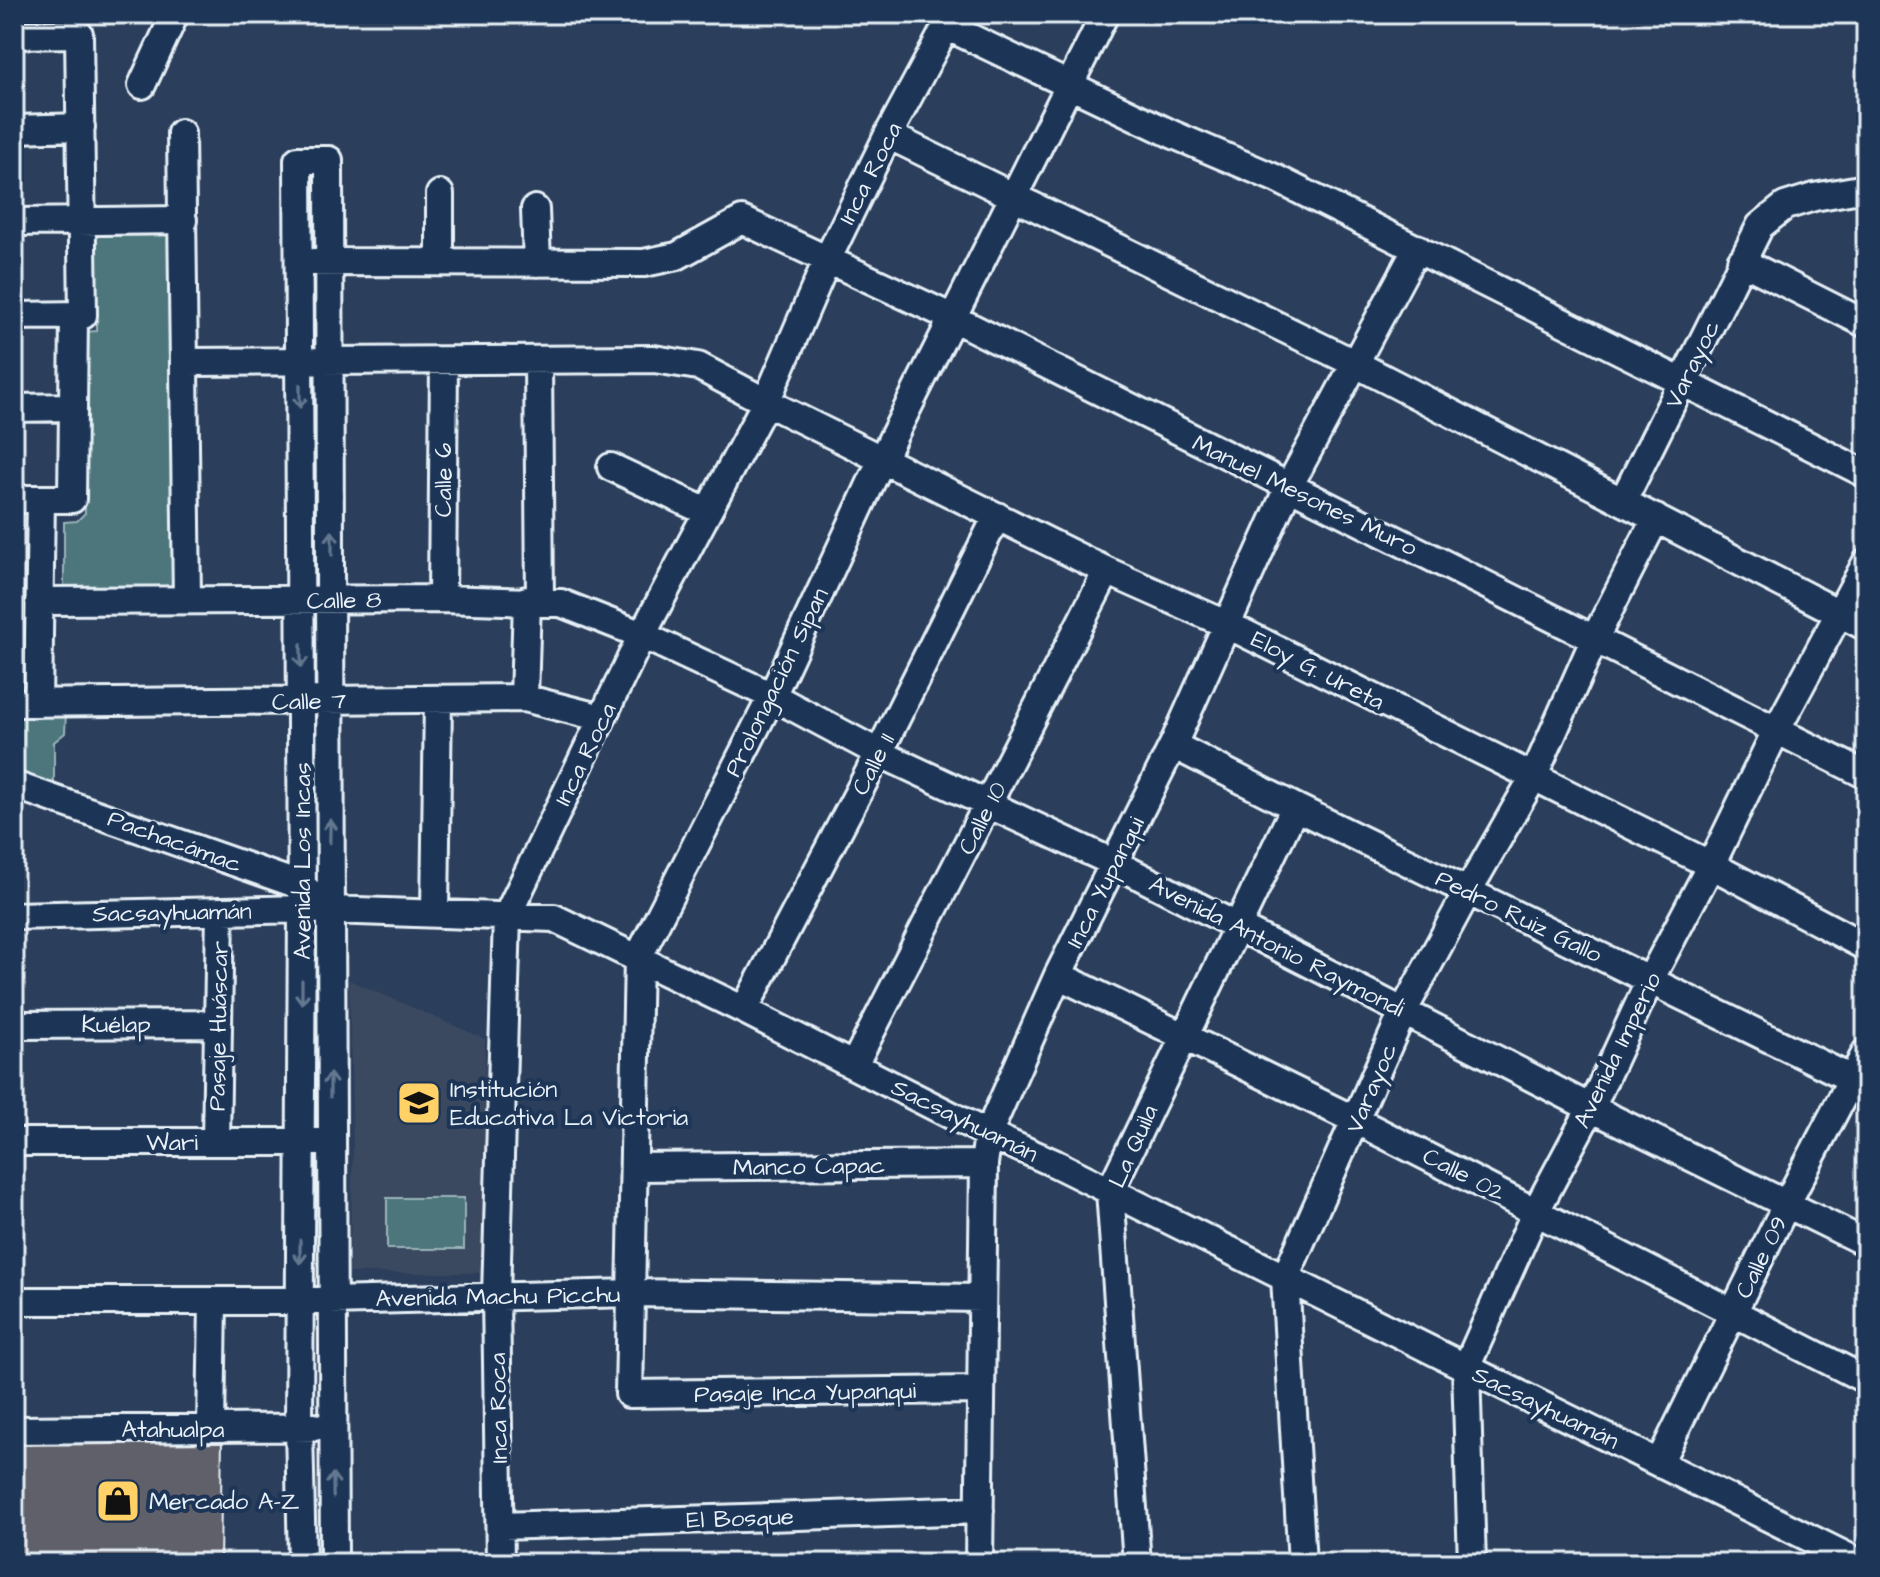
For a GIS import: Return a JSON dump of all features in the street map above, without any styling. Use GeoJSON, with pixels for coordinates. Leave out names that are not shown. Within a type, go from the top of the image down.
{"type":"FeatureCollection","features":[{"type":"Feature","properties":{"kind":"street"},"geometry":{"type":"LineString","coordinates":[[142,85],[175,14]]}},
{"type":"Feature","properties":{"kind":"street","name":"Prolongación Sipan"},"geometry":{"type":"LineString","coordinates":[[629,1394],[638,958],[772,696],[882,459],[1105,14]]}},
{"type":"Feature","properties":{"kind":"street"},"geometry":{"type":"LineString","coordinates":[[950,20],[1069,85],[1275,178],[1866,474]]}},
{"type":"Feature","properties":{"kind":"street","name":"Inca Roca"},"geometry":{"type":"LineString","coordinates":[[500,1563],[496,1295],[507,916],[642,635],[766,402],[828,258],[888,135],[950,20]]}},
{"type":"Feature","properties":{"kind":"street"},"geometry":{"type":"LineString","coordinates":[[14,35],[79,34],[83,315],[14,316]]}},
{"type":"Feature","properties":{"kind":"street"},"geometry":{"type":"LineString","coordinates":[[14,129],[81,127]]}},
{"type":"Feature","properties":{"kind":"street"},"geometry":{"type":"LineString","coordinates":[[181,133],[187,599]]}},
{"type":"Feature","properties":{"kind":"street"},"geometry":{"type":"LineString","coordinates":[[888,135],[1354,363],[1866,627]]}},
{"type":"Feature","properties":{"kind":"street","name":"Avenida Los Incas"},"geometry":{"type":"LineString","coordinates":[[302,1563],[299,1427],[302,898],[298,160],[329,160],[332,599],[329,909],[334,1563]]}},
{"type":"Feature","properties":{"kind":"street","name":"Varayoc"},"geometry":{"type":"LineString","coordinates":[[1623,501],[1760,226],[1785,206],[1814,197],[1866,188]]}},
{"type":"Feature","properties":{"kind":"street"},"geometry":{"type":"LineString","coordinates":[[440,194],[440,262]]}},
{"type":"Feature","properties":{"kind":"street"},"geometry":{"type":"LineString","coordinates":[[298,262],[537,263],[535,209]]}},
{"type":"Feature","properties":{"kind":"street"},"geometry":{"type":"LineString","coordinates":[[14,222],[183,220]]}},
{"type":"Feature","properties":{"kind":"street","name":"Manuel Mesones Muro"},"geometry":{"type":"LineString","coordinates":[[537,263],[644,263],[677,256],[742,220],[953,318],[1866,775]]}},
{"type":"Feature","properties":{"kind":"street","name":"Inca Yupanqui"},"geometry":{"type":"LineString","coordinates":[[979,1563],[984,1164],[988,1134],[1058,975],[1173,745],[1288,488],[1417,248]]}},
{"type":"Feature","properties":{"kind":"street"},"geometry":{"type":"LineString","coordinates":[[1741,261],[1866,324]]}},
{"type":"Feature","properties":{"kind":"street"},"geometry":{"type":"LineString","coordinates":[[14,499],[72,499],[74,315]]}},
{"type":"Feature","properties":{"kind":"street","name":"Eloy G. Ureta"},"geometry":{"type":"LineString","coordinates":[[186,362],[654,359],[698,366],[1107,571],[1226,624],[1711,865],[1866,947]]}},
{"type":"Feature","properties":{"kind":"street","name":"Calle 6"},"geometry":{"type":"LineString","coordinates":[[442,599],[444,361]]}},
{"type":"Feature","properties":{"kind":"street"},"geometry":{"type":"LineString","coordinates":[[524,698],[533,601],[538,361]]}},
{"type":"Feature","properties":{"kind":"street"},"geometry":{"type":"LineString","coordinates":[[14,408],[73,407]]}},
{"type":"Feature","properties":{"kind":"street"},"geometry":{"type":"LineString","coordinates":[[611,467],[707,512]]}},
{"type":"Feature","properties":{"kind":"street"},"geometry":{"type":"LineString","coordinates":[[26,703],[39,601],[41,499]]}},
{"type":"Feature","properties":{"kind":"street","name":"Calle 11"},"geometry":{"type":"LineString","coordinates":[[744,1010],[879,753],[997,516]]}},
{"type":"Feature","properties":{"kind":"street","name":"Varayoc"},"geometry":{"type":"LineString","coordinates":[[1302,1563],[1285,1278],[1404,1010],[1533,778],[1595,638],[1656,518]]}},
{"type":"Feature","properties":{"kind":"street","name":"Avenida Imperio"},"geometry":{"type":"LineString","coordinates":[[1472,1563],[1466,1368],[1536,1211],[1591,1108],[1650,980],[1711,865],[1776,731],[1866,563]]}},
{"type":"Feature","properties":{"kind":"street","name":"Calle 10"},"geometry":{"type":"LineString","coordinates":[[854,1065],[1107,571]]}},
{"type":"Feature","properties":{"kind":"street","name":"Calle 8"},"geometry":{"type":"LineString","coordinates":[[39,601],[533,601],[561,603],[642,635]]}},
{"type":"Feature","properties":{"kind":"street","name":"Avenida Antonio Raymondi"},"geometry":{"type":"LineString","coordinates":[[642,635],[772,696],[879,753],[1114,863],[1591,1108],[1866,1243]]}},
{"type":"Feature","properties":{"kind":"street","name":"Calle 7"},"geometry":{"type":"LineString","coordinates":[[26,703],[524,698],[602,718]]}},
{"type":"Feature","properties":{"kind":"street"},"geometry":{"type":"LineString","coordinates":[[435,912],[438,699]]}},
{"type":"Feature","properties":{"kind":"street","name":"Pedro Ruiz Gallo"},"geometry":{"type":"LineString","coordinates":[[1173,745],[1860,1082]]}},
{"type":"Feature","properties":{"kind":"street","name":"Pachacámac"},"geometry":{"type":"LineString","coordinates":[[14,785],[329,909]]}},
{"type":"Feature","properties":{"kind":"street","name":"La Quila"},"geometry":{"type":"LineString","coordinates":[[1137,1563],[1110,1191],[1295,807]]}},
{"type":"Feature","properties":{"kind":"street","name":"Sacsayhuamán"},"geometry":{"type":"LineString","coordinates":[[14,916],[220,911],[302,898]]}},
{"type":"Feature","properties":{"kind":"street","name":"Sacsayhuamán"},"geometry":{"type":"LineString","coordinates":[[329,909],[554,918],[1860,1563]]}},
{"type":"Feature","properties":{"kind":"street","name":"Pasaje Huáscar"},"geometry":{"type":"LineString","coordinates":[[216,1142],[220,911]]}},
{"type":"Feature","properties":{"kind":"street","name":"Calle 02"},"geometry":{"type":"LineString","coordinates":[[1058,975],[1357,1121],[1866,1380]]}},
{"type":"Feature","properties":{"kind":"street","name":"Kuélap"},"geometry":{"type":"LineString","coordinates":[[14,1025],[218,1024]]}},
{"type":"Feature","properties":{"kind":"street","name":"Calle 09"},"geometry":{"type":"LineString","coordinates":[[1659,1463],[1787,1203],[1860,1082],[1866,1052]]}},
{"type":"Feature","properties":{"kind":"street","name":"Wari"},"geometry":{"type":"LineString","coordinates":[[14,1142],[331,1142]]}},
{"type":"Feature","properties":{"kind":"street","name":"Manco Capac"},"geometry":{"type":"LineString","coordinates":[[635,1167],[984,1164]]}},
{"type":"Feature","properties":{"kind":"street","name":"Avenida Machu Picchu"},"geometry":{"type":"LineString","coordinates":[[14,1301],[331,1301],[631,1293],[982,1298]]}},
{"type":"Feature","properties":{"kind":"street"},"geometry":{"type":"LineString","coordinates":[[211,1428],[213,1301]]}},
{"type":"Feature","properties":{"kind":"street","name":"Pasaje Inca Yupanqui"},"geometry":{"type":"LineString","coordinates":[[629,1394],[981,1390]]}},
{"type":"Feature","properties":{"kind":"street","name":"Atahualpa"},"geometry":{"type":"LineString","coordinates":[[14,1430],[333,1427]]}},
{"type":"Feature","properties":{"kind":"street","name":"El Bosque"},"geometry":{"type":"LineString","coordinates":[[500,1526],[980,1510]]}},
{"type":"Feature","properties":{"kind":"street"},"geometry":{"type":"LineString","coordinates":[[1860,1563],[1866,1550]]}},
{"type":"Feature","properties":{"kind":"shaded area","name":"Institución Educativa La Victoria"},"geometry":{"type":"Polygon","coordinates":[[[349,980],[485,1039],[483,1273],[349,1273],[353,1150],[349,980]]]}},
{"type":"Feature","properties":{"kind":"green space"},"geometry":{"type":"Polygon","coordinates":[[[177,235],[180,588],[64,589],[64,522],[77,521],[85,513],[84,332],[97,331],[94,236],[177,235]]]}},
{"type":"Feature","properties":{"kind":"green space"},"geometry":{"type":"Polygon","coordinates":[[[14,712],[66,712],[65,733],[54,742],[54,785],[14,772],[14,712]]]}},
{"type":"Feature","properties":{"kind":"green space"},"geometry":{"type":"Polygon","coordinates":[[[387,1198],[464,1198],[464,1249],[387,1249],[387,1198]]]}},
{"type":"Feature","properties":{"kind":"building","name":"Mercado A-Z"},"geometry":{"type":"Polygon","coordinates":[[[222,1438],[220,1563],[14,1563],[14,1440],[222,1438]]]}},
{"type":"Feature","properties":{"kind":"place","name":"Institución Educativa La Victoria"},"geometry":{"type":"Point","coordinates":[419,1103]}},
{"type":"Feature","properties":{"kind":"place","name":"Mercado A-Z"},"geometry":{"type":"Point","coordinates":[118,1501]}}]}
